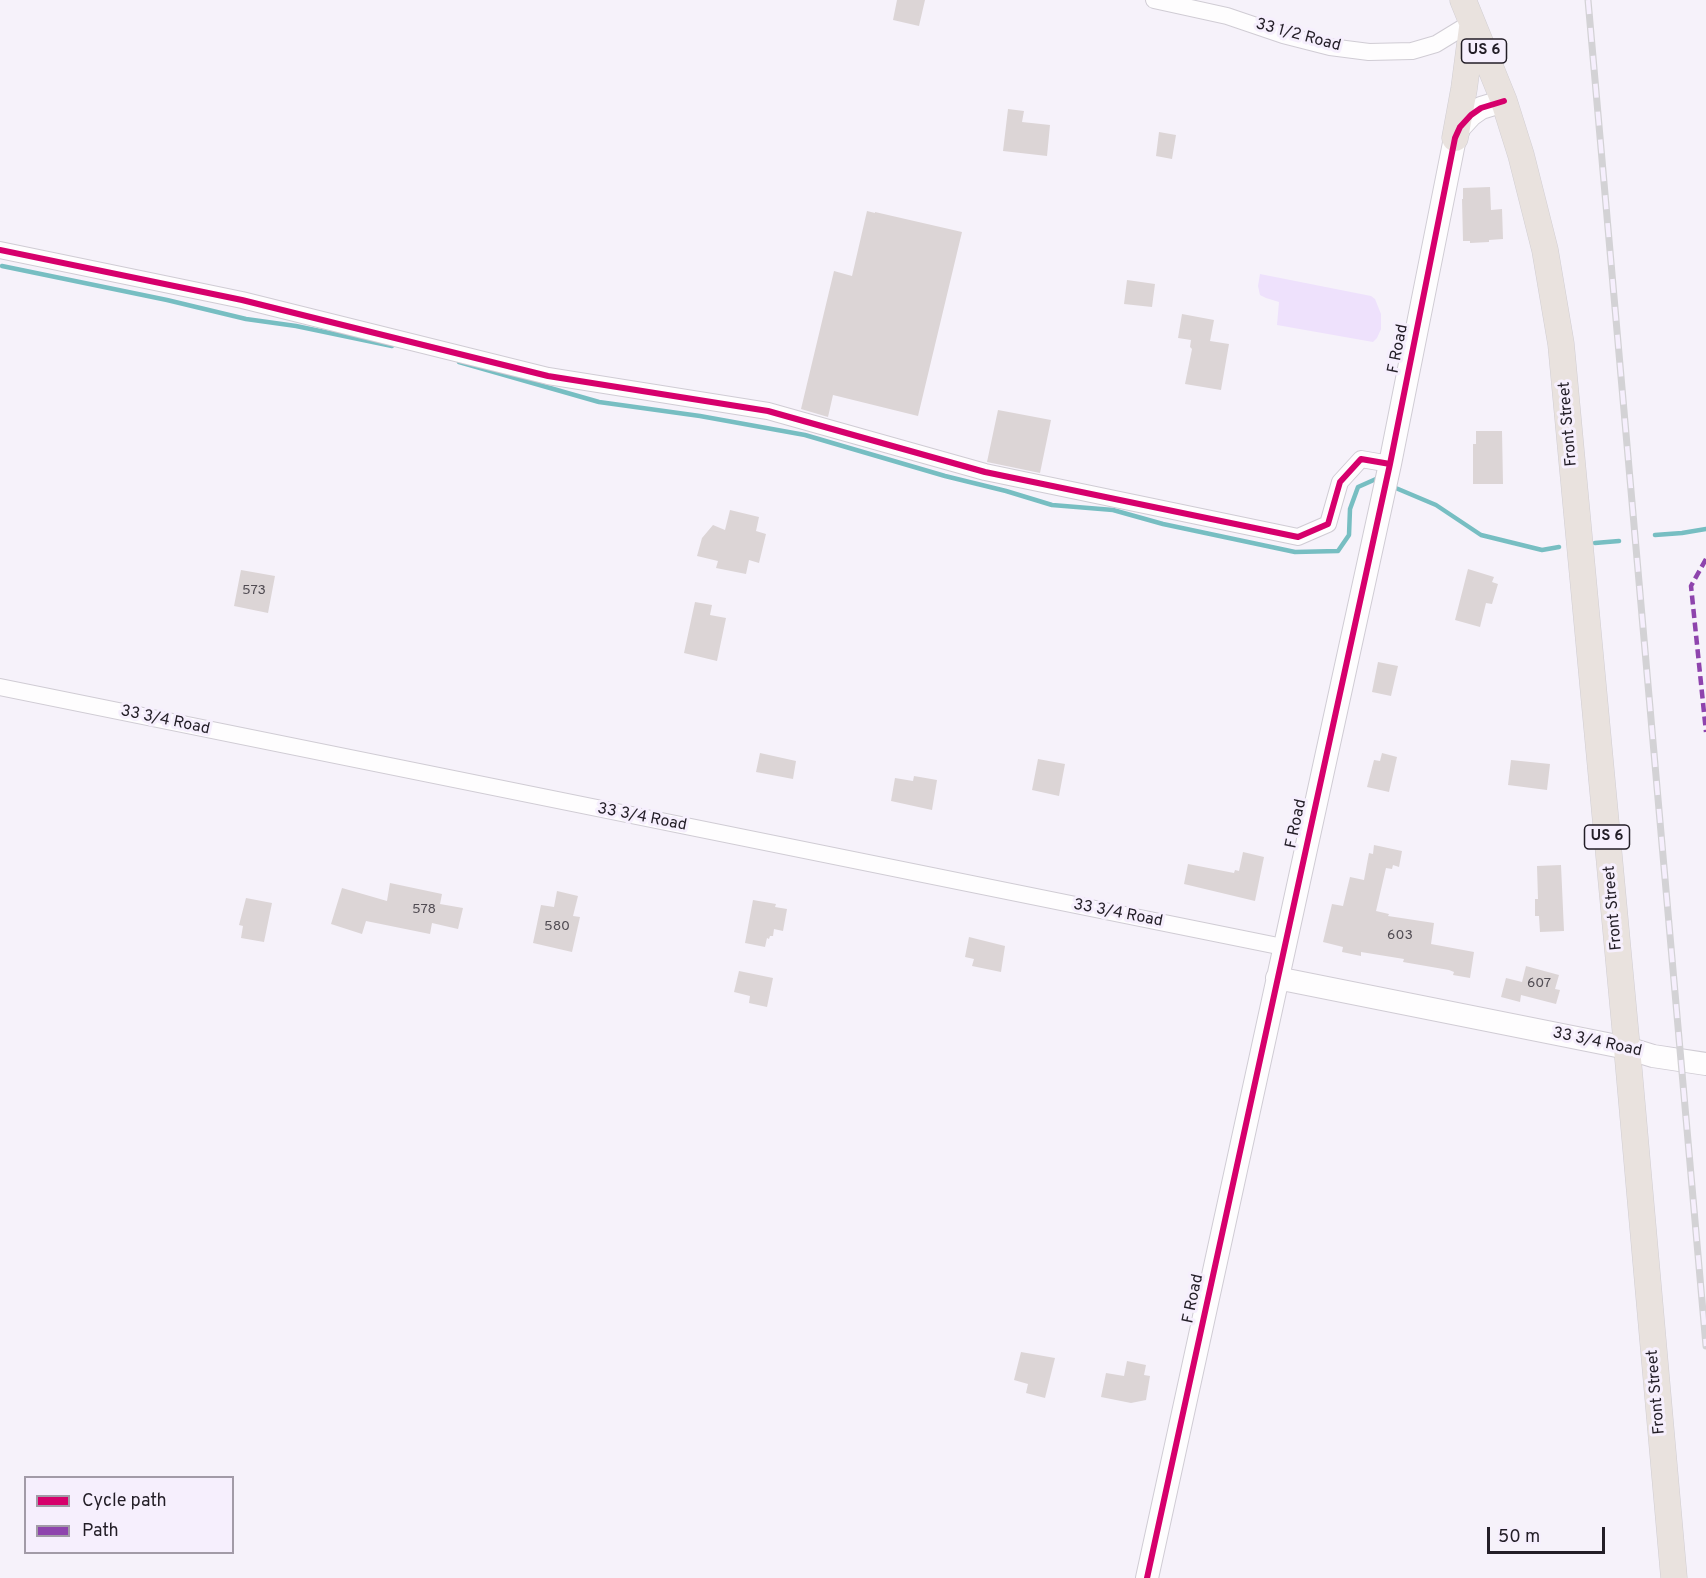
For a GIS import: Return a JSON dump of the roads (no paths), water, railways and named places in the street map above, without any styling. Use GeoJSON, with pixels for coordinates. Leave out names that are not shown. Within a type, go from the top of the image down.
{"type":"FeatureCollection","features":[{"type":"Feature","properties":{"kind":"main road","name":"US 6"},"geometry":{"type":"LineString","coordinates":[[1468,11],[1504,101]]}},
{"type":"Feature","properties":{"kind":"main road"},"geometry":{"type":"LineString","coordinates":[[1455,138],[1464,89],[1468,11]]}},
{"type":"Feature","properties":{"kind":"main road","name":"Front Street"},"geometry":{"type":"LineString","coordinates":[[1504,101],[1534,203],[1561,344],[1674,1578]]}},
{"type":"Feature","properties":{"kind":"street","name":"33 1/2 Road"},"geometry":{"type":"LineString","coordinates":[[1154,0],[1227,16],[1283,35],[1330,47],[1369,52],[1412,51],[1436,44],[1468,11]]}},
{"type":"Feature","properties":{"kind":"street","name":"F Road"},"geometry":{"type":"LineString","coordinates":[[1147,1578],[1390,464],[1455,138],[1460,127],[1471,114],[1481,108],[1504,101]]}},
{"type":"Feature","properties":{"kind":"street"},"geometry":{"type":"LineString","coordinates":[[0,250],[242,300],[548,376],[768,411],[985,472],[1299,537],[1328,524],[1340,482],[1361,459],[1390,464]]}},
{"type":"Feature","properties":{"kind":"street","name":"33 3/4 Road"},"geometry":{"type":"LineString","coordinates":[[0,687],[1283,947]]}},
{"type":"Feature","properties":{"kind":"street","name":"33 3/4 Road"},"geometry":{"type":"LineString","coordinates":[[1277,978],[1627,1048],[1653,1056],[1706,1064]]}},
{"type":"Feature","properties":{"kind":"waterway"},"geometry":{"type":"LineString","coordinates":[[2,266],[246,319],[296,326],[392,346]]}},
{"type":"Feature","properties":{"kind":"waterway"},"geometry":{"type":"LineString","coordinates":[[459,362],[599,402],[700,416],[805,435],[1052,505],[1113,510],[1163,524],[1295,552],[1338,551],[1349,535],[1350,509],[1358,487],[1376,479],[1381,481]]}},
{"type":"Feature","properties":{"kind":"waterway"},"geometry":{"type":"LineString","coordinates":[[1391,486],[1436,505],[1481,535],[1542,550],[1559,547]]}},
{"type":"Feature","properties":{"kind":"waterway"},"geometry":{"type":"LineString","coordinates":[[1655,535],[1706,529]]}},
{"type":"Feature","properties":{"kind":"waterway"},"geometry":{"type":"LineString","coordinates":[[1595,543],[1619,541]]}},
{"type":"Feature","properties":{"kind":"railway"},"geometry":{"type":"LineString","coordinates":[[1588,0],[1706,1346]]}}]}
